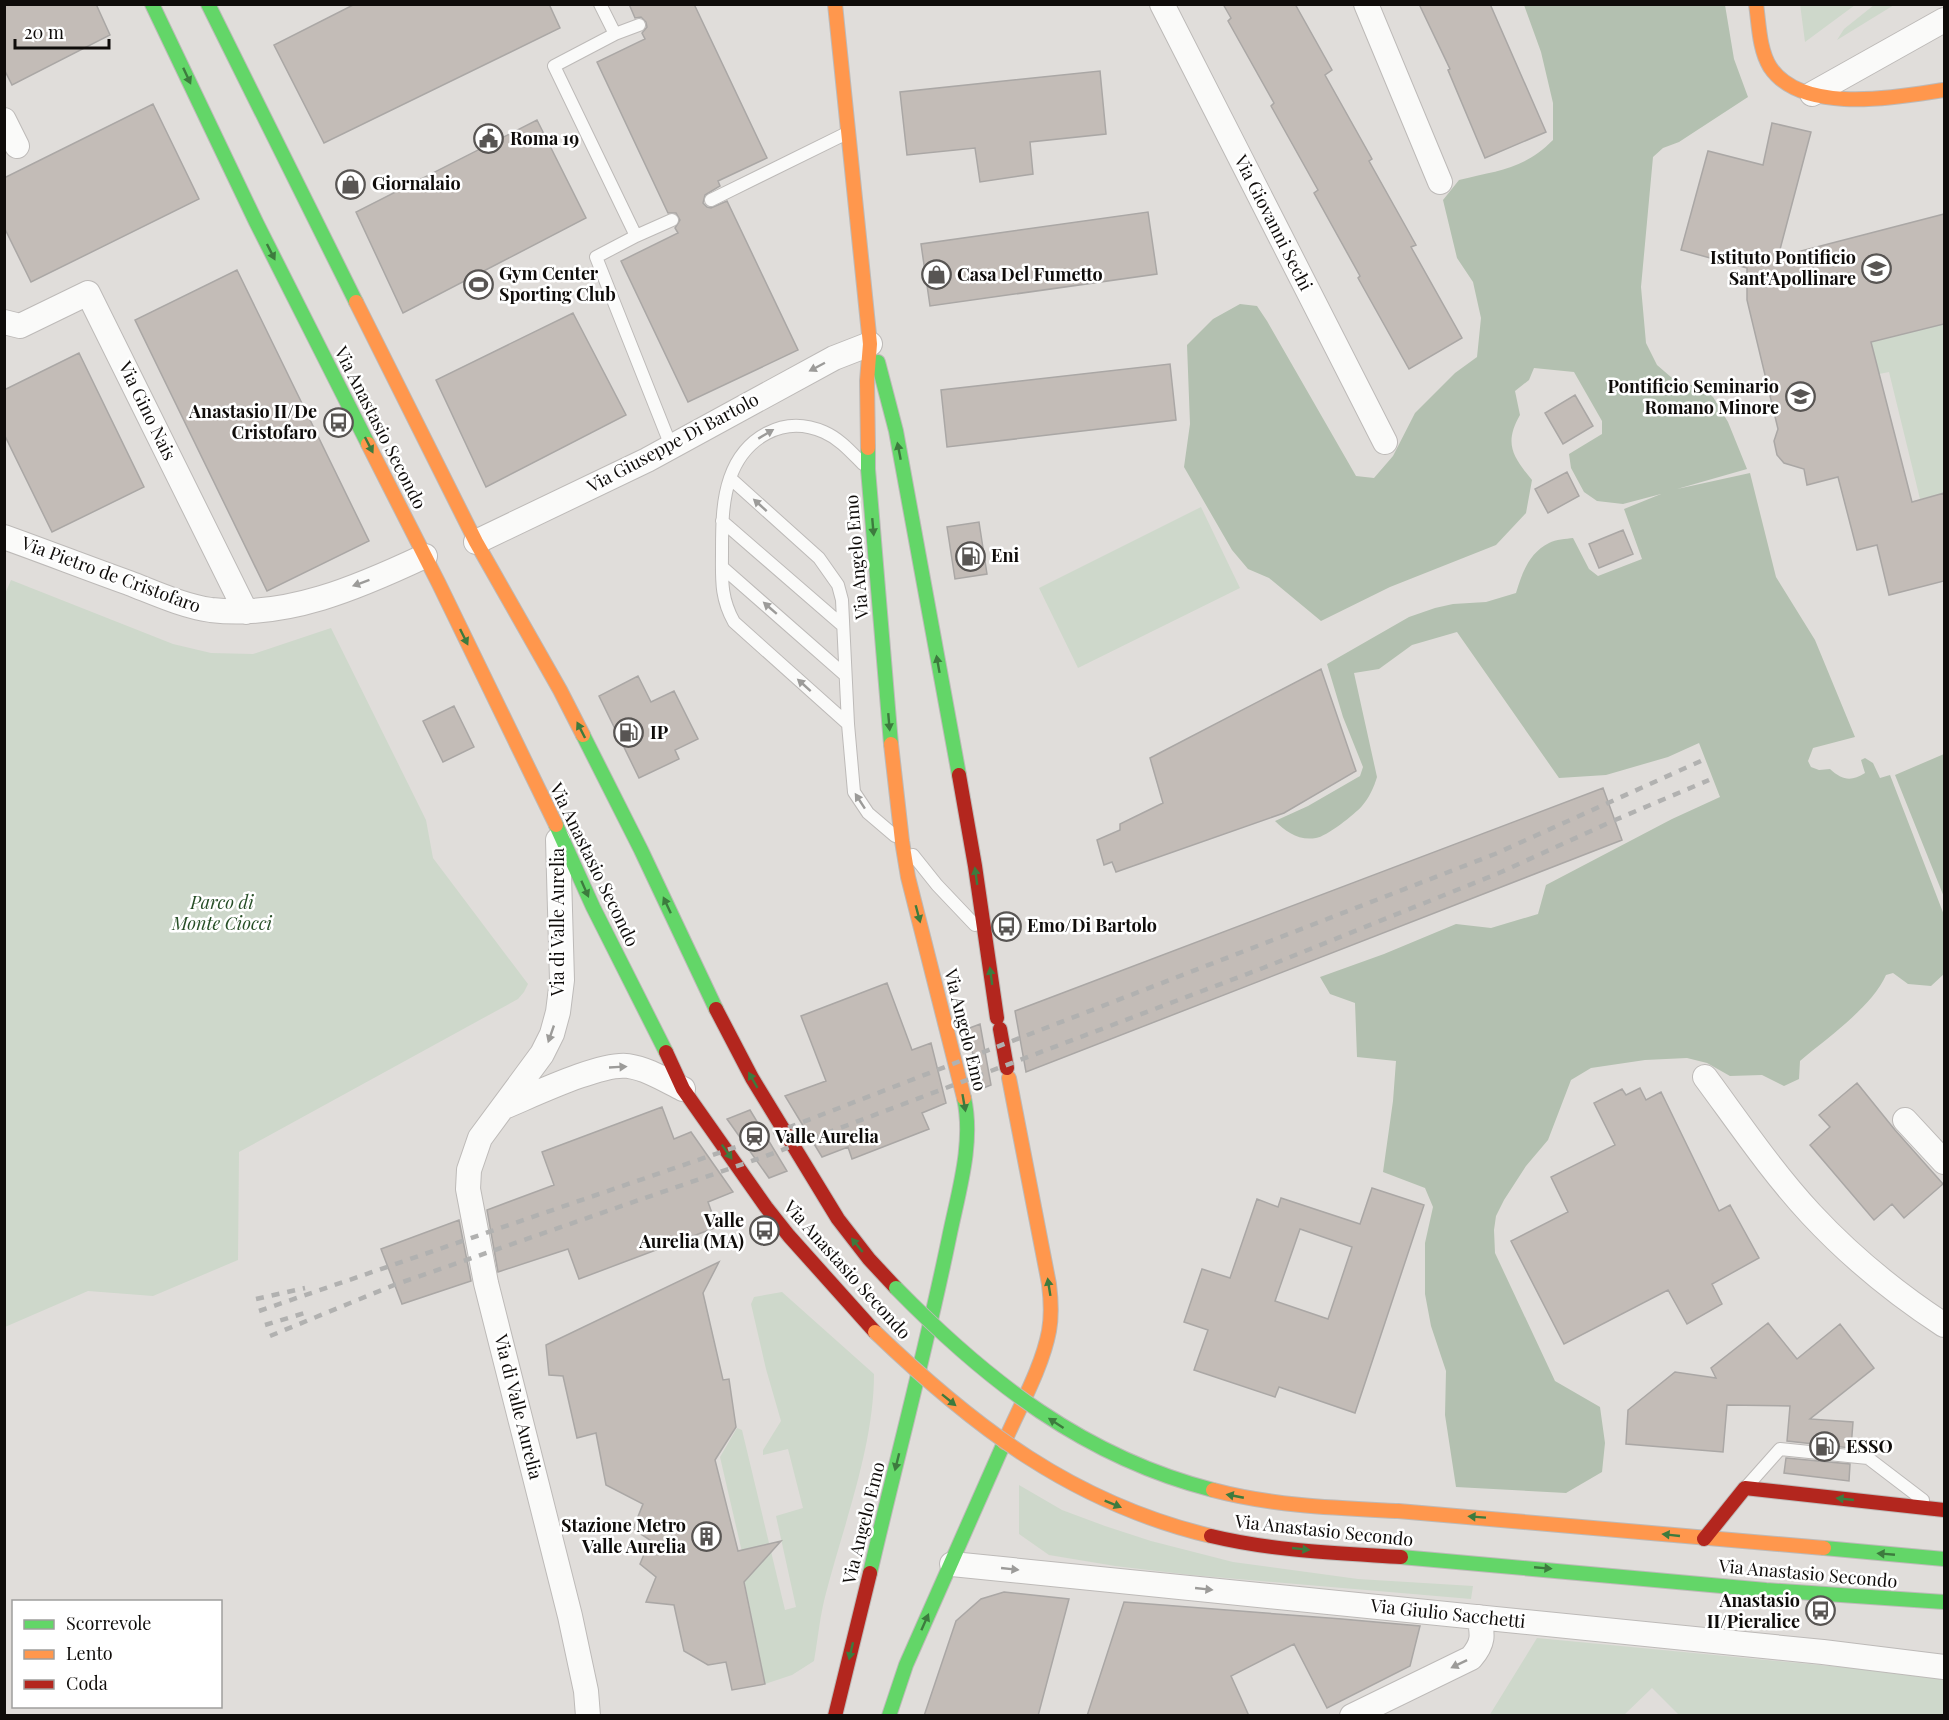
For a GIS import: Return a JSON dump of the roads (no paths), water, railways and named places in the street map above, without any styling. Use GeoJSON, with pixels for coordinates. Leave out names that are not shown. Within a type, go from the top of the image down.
{"type":"FeatureCollection","features":[{"type":"Feature","properties":{"kind":"main road","name":"Via Anastasio Secondo"},"geometry":{"type":"LineString","coordinates":[[152,4],[256,222],[425,556],[558,830],[592,907],[647,1012],[683,1089],[783,1229],[815,1268],[926,1382],[1011,1449],[1054,1476],[1109,1503],[1159,1522],[1224,1539],[1301,1549],[1766,1590],[1944,1602]]}},
{"type":"Feature","properties":{"kind":"main road","name":"Via Anastasio Secondo"},"geometry":{"type":"LineString","coordinates":[[208,4],[476,542],[566,700],[636,840],[711,999],[752,1078],[826,1202],[863,1252],[951,1343],[1037,1411],[1085,1441],[1140,1467],[1219,1492],[1268,1502],[1306,1506],[1528,1521],[1704,1539],[1944,1559]]}},
{"type":"Feature","properties":{"kind":"main road","name":"Via Angelo Emo"},"geometry":{"type":"LineString","coordinates":[[835,4],[870,344],[867,403],[868,469],[889,721],[902,841],[908,877],[965,1104],[967,1138],[956,1209],[941,1276],[836,1716]]}},
{"type":"Feature","properties":{"kind":"main road"},"geometry":{"type":"LineString","coordinates":[[1756,4],[1763,47],[1769,65],[1778,78],[1803,92],[1849,100],[1944,90]]}},
{"type":"Feature","properties":{"kind":"main road","name":"Via Angelo Emo"},"geometry":{"type":"LineString","coordinates":[[870,344],[885,386],[898,442],[975,866],[999,1023],[1049,1284],[1051,1319],[1049,1335],[1035,1372],[906,1665],[889,1716]]}},
{"type":"Feature","properties":{"kind":"main road"},"geometry":{"type":"LineString","coordinates":[[1704,1539],[1745,1488],[1940,1510]]}},
{"type":"Feature","properties":{"kind":"street","name":"Via Giovanni Sechi"},"geometry":{"type":"LineString","coordinates":[[1162,4],[1384,442]]}},
{"type":"Feature","properties":{"kind":"street"},"geometry":{"type":"LineString","coordinates":[[1366,4],[1440,182]]}},
{"type":"Feature","properties":{"kind":"street"},"geometry":{"type":"LineString","coordinates":[[1812,94],[1944,20]]}},
{"type":"Feature","properties":{"kind":"street"},"geometry":{"type":"LineString","coordinates":[[4,120],[17,146]]}},
{"type":"Feature","properties":{"kind":"street","name":"Via Gino Nais"},"geometry":{"type":"LineString","coordinates":[[4,322],[21,326],[88,293],[246,612]]}},
{"type":"Feature","properties":{"kind":"street","name":"Via Giuseppe Di Bartolo"},"geometry":{"type":"LineString","coordinates":[[476,542],[647,460],[834,358],[870,344]]}},
{"type":"Feature","properties":{"kind":"street","name":"Via Pietro de Cristofaro"},"geometry":{"type":"LineString","coordinates":[[4,537],[194,607],[220,611],[246,612],[278,608],[328,596],[388,574],[425,556]]}},
{"type":"Feature","properties":{"kind":"street","name":"Via di Valle Aurelia"},"geometry":{"type":"LineString","coordinates":[[558,830],[562,980],[558,1012],[552,1034],[542,1054],[488,1126],[475,1150],[469,1170],[468,1189],[486,1282],[570,1616],[586,1691],[588,1716]]}},
{"type":"Feature","properties":{"kind":"street","name":"Via di Valle Aurelia"},"geometry":{"type":"LineString","coordinates":[[504,1107],[588,1073],[617,1066],[640,1068],[683,1089]]}},
{"type":"Feature","properties":{"kind":"street"},"geometry":{"type":"LineString","coordinates":[[1705,1077],[1810,1214],[1861,1263],[1944,1325]]}},
{"type":"Feature","properties":{"kind":"street"},"geometry":{"type":"LineString","coordinates":[[1905,1120],[1944,1162]]}},
{"type":"Feature","properties":{"kind":"street","name":"Via Giulio Sacchetti"},"geometry":{"type":"LineString","coordinates":[[952,1564],[1811,1651],[1944,1667]]}},
{"type":"Feature","properties":{"kind":"street"},"geometry":{"type":"LineString","coordinates":[[1352,1716],[1471,1658],[1481,1644],[1482,1633],[1479,1617]]}},
{"type":"Feature","properties":{"kind":"lane"},"geometry":{"type":"LineString","coordinates":[[600,4],[615,34]]}},
{"type":"Feature","properties":{"kind":"lane"},"geometry":{"type":"LineString","coordinates":[[636,236],[554,66],[615,34],[639,25]]}},
{"type":"Feature","properties":{"kind":"lane"},"geometry":{"type":"LineString","coordinates":[[711,200],[849,132]]}},
{"type":"Feature","properties":{"kind":"lane"},"geometry":{"type":"LineString","coordinates":[[672,220],[596,257],[672,446]]}},
{"type":"Feature","properties":{"kind":"lane"},"geometry":{"type":"LineString","coordinates":[[848,724],[734,621],[723,596],[723,521],[730,478],[740,458],[752,444],[775,429],[790,426],[825,432],[845,445],[868,469]]}},
{"type":"Feature","properties":{"kind":"lane"},"geometry":{"type":"LineString","coordinates":[[730,478],[824,563],[838,585],[842,600],[854,792],[868,813],[902,841],[937,885],[985,934]]}},
{"type":"Feature","properties":{"kind":"lane"},"geometry":{"type":"LineString","coordinates":[[723,521],[842,625]]}},
{"type":"Feature","properties":{"kind":"lane"},"geometry":{"type":"LineString","coordinates":[[722,567],[845,675]]}},
{"type":"Feature","properties":{"kind":"lane"},"geometry":{"type":"LineString","coordinates":[[1745,1488],[1780,1449],[1868,1458],[1940,1510]]}},
{"type":"Feature","properties":{"kind":"railway"},"geometry":{"type":"LineString","coordinates":[[259,1311],[759,1139],[1495,854],[1703,760]]}},
{"type":"Feature","properties":{"kind":"railway"},"geometry":{"type":"LineString","coordinates":[[270,1336],[394,1285],[766,1156],[1263,968],[1499,873],[1709,780]]}},
{"type":"Feature","properties":{"kind":"railway"},"geometry":{"type":"LineString","coordinates":[[256,1299],[305,1288]]}},
{"type":"Feature","properties":{"kind":"railway"},"geometry":{"type":"LineString","coordinates":[[265,1325],[308,1312]]}},
{"type":"Feature","properties":{"kind":"place","name":"Roma 19"},"geometry":{"type":"Point","coordinates":[489,139]}},
{"type":"Feature","properties":{"kind":"place","name":"Giornalaio"},"geometry":{"type":"Point","coordinates":[351,184]}},
{"type":"Feature","properties":{"kind":"place","name":"Istituto Pontificio Sant'Apollinare"},"geometry":{"type":"Point","coordinates":[1877,268]}},
{"type":"Feature","properties":{"kind":"place","name":"Casa Del Fumetto"},"geometry":{"type":"Point","coordinates":[936,275]}},
{"type":"Feature","properties":{"kind":"place","name":"Gym Center Sporting Club"},"geometry":{"type":"Point","coordinates":[478,284]}},
{"type":"Feature","properties":{"kind":"place","name":"Pontificio Seminario Romano Minore"},"geometry":{"type":"Point","coordinates":[1800,397]}},
{"type":"Feature","properties":{"kind":"place","name":"Anastasio II/De Cristofaro"},"geometry":{"type":"Point","coordinates":[338,422]}},
{"type":"Feature","properties":{"kind":"place","name":"Eni"},"geometry":{"type":"Point","coordinates":[970,556]}},
{"type":"Feature","properties":{"kind":"place","name":"IP"},"geometry":{"type":"Point","coordinates":[629,733]}},
{"type":"Feature","properties":{"kind":"place","name":"Emo/Di Bartolo"},"geometry":{"type":"Point","coordinates":[1006,926]}},
{"type":"Feature","properties":{"kind":"place","name":"Valle Aurelia"},"geometry":{"type":"Point","coordinates":[754,1137]}},
{"type":"Feature","properties":{"kind":"place","name":"Valle Aurelia (MA)"},"geometry":{"type":"Point","coordinates":[765,1231]}},
{"type":"Feature","properties":{"kind":"place","name":"ESSO"},"geometry":{"type":"Point","coordinates":[1825,1447]}},
{"type":"Feature","properties":{"kind":"place","name":"Stazione Metro Valle Aurelia"},"geometry":{"type":"Point","coordinates":[707,1536]}},
{"type":"Feature","properties":{"kind":"place","name":"Anastasio II/Pieralice"},"geometry":{"type":"Point","coordinates":[1821,1611]}},
{"type":"Feature","properties":{"kind":"park label","name":"Parco di Monte Ciocci"},"geometry":{"type":"Point","coordinates":[222,913]}}]}
